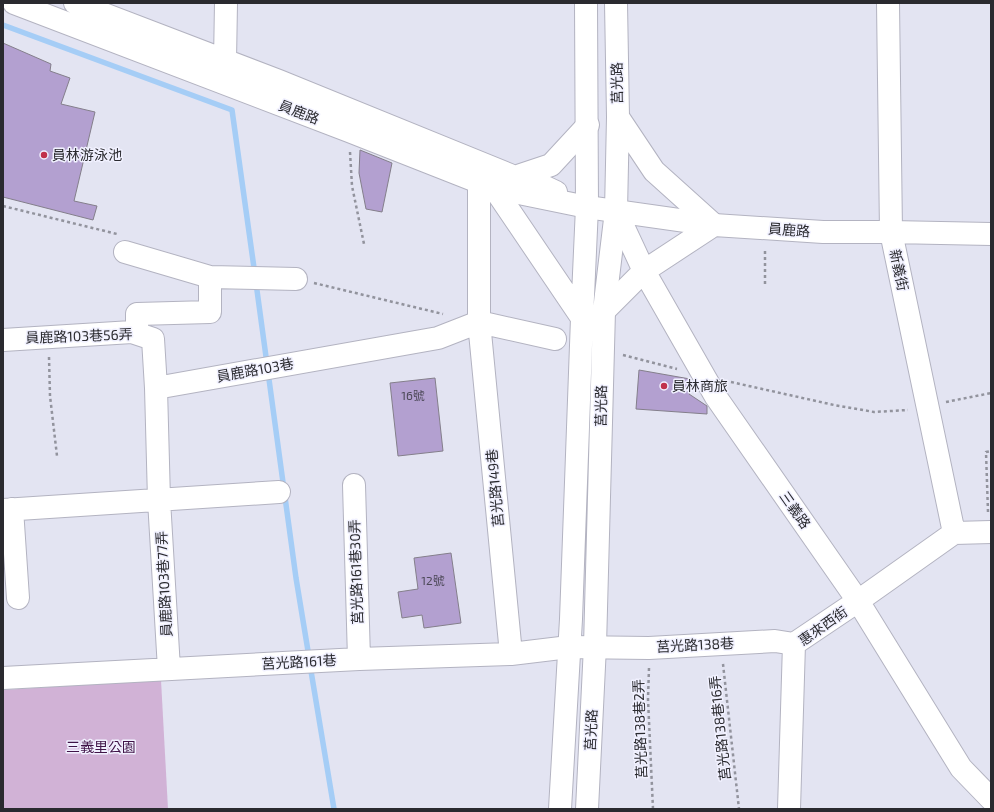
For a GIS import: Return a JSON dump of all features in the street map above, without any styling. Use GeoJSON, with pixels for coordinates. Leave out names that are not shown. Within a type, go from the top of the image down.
{"type":"FeatureCollection","features":[{"type":"Feature","properties":{"kind":"street","name":"員鹿路"},"geometry":{"type":"LineString","coordinates":[[14,3],[220,71],[279,81],[515,176],[524,177],[587,207]]}},
{"type":"Feature","properties":{"kind":"street","name":"員鹿路"},"geometry":{"type":"LineString","coordinates":[[74,3],[349,131],[486,185],[587,207],[714,225],[823,232],[991,234]]}},
{"type":"Feature","properties":{"kind":"street"},"geometry":{"type":"LineString","coordinates":[[220,71],[226,3]]}},
{"type":"Feature","properties":{"kind":"street","name":"莒光路"},"geometry":{"type":"LineString","coordinates":[[560,809],[569,647],[587,207],[588,125],[586,3]]}},
{"type":"Feature","properties":{"kind":"street","name":"莒光路"},"geometry":{"type":"LineString","coordinates":[[587,809],[595,646],[604,311],[616,211],[618,117],[616,3]]}},
{"type":"Feature","properties":{"kind":"street","name":"新義街"},"geometry":{"type":"LineString","coordinates":[[888,3],[891,232],[954,533]]}},
{"type":"Feature","properties":{"kind":"street"},"geometry":{"type":"LineString","coordinates":[[604,311],[644,271],[714,225],[654,171],[618,117]]}},
{"type":"Feature","properties":{"kind":"street"},"geometry":{"type":"LineString","coordinates":[[515,176],[551,165],[588,125]]}},
{"type":"Feature","properties":{"kind":"street"},"geometry":{"type":"LineString","coordinates":[[486,185],[582,318]]}},
{"type":"Feature","properties":{"kind":"street"},"geometry":{"type":"LineString","coordinates":[[486,185],[479,322],[555,339]]}},
{"type":"Feature","properties":{"kind":"street","name":"三義路"},"geometry":{"type":"LineString","coordinates":[[616,211],[644,271],[716,397],[858,601],[961,768],[991,799]]}},
{"type":"Feature","properties":{"kind":"street"},"geometry":{"type":"LineString","coordinates":[[125,252],[210,277],[296,279]]}},
{"type":"Feature","properties":{"kind":"street"},"geometry":{"type":"LineString","coordinates":[[137,333],[137,314],[210,312],[210,277]]}},
{"type":"Feature","properties":{"kind":"street","name":"員鹿路103巷"},"geometry":{"type":"LineString","coordinates":[[156,388],[438,338],[479,322]]}},
{"type":"Feature","properties":{"kind":"street","name":"莒光路149巷"},"geometry":{"type":"LineString","coordinates":[[479,322],[511,654]]}},
{"type":"Feature","properties":{"kind":"street","name":"員鹿路103巷56弄"},"geometry":{"type":"LineString","coordinates":[[3,340],[132,332],[137,333],[152,339],[156,388]]}},
{"type":"Feature","properties":{"kind":"street"},"geometry":{"type":"LineString","coordinates":[[156,388],[159,500]]}},
{"type":"Feature","properties":{"kind":"street","name":"莒光路161巷30弄"},"geometry":{"type":"LineString","coordinates":[[354,485],[359,659]]}},
{"type":"Feature","properties":{"kind":"street"},"geometry":{"type":"LineString","coordinates":[[18,598],[7,509],[279,492]]}},
{"type":"Feature","properties":{"kind":"street","name":"員鹿路103巷77弄"},"geometry":{"type":"LineString","coordinates":[[159,500],[169,669]]}},
{"type":"Feature","properties":{"kind":"street"},"geometry":{"type":"LineString","coordinates":[[954,533],[990,532]]}},
{"type":"Feature","properties":{"kind":"street","name":"惠來西街"},"geometry":{"type":"LineString","coordinates":[[789,809],[794,644],[954,533]]}},
{"type":"Feature","properties":{"kind":"street","name":"莒光路138巷"},"geometry":{"type":"LineString","coordinates":[[595,646],[649,648],[775,641],[794,644]]}},
{"type":"Feature","properties":{"kind":"street","name":"莒光路161巷"},"geometry":{"type":"LineString","coordinates":[[3,678],[359,659],[511,654],[569,647],[595,646]]}},
{"type":"Feature","properties":{"kind":"path"},"geometry":{"type":"LineString","coordinates":[[349,131],[352,186],[364,244]]}},
{"type":"Feature","properties":{"kind":"path"},"geometry":{"type":"LineString","coordinates":[[765,284],[766,228]]}},
{"type":"Feature","properties":{"kind":"path"},"geometry":{"type":"LineString","coordinates":[[296,279],[449,315]]}},
{"type":"Feature","properties":{"kind":"path"},"geometry":{"type":"LineString","coordinates":[[49,337],[50,396],[57,456]]}},
{"type":"Feature","properties":{"kind":"path"},"geometry":{"type":"LineString","coordinates":[[623,355],[704,376],[827,404],[874,412],[900,411],[991,393]]}},
{"type":"Feature","properties":{"kind":"path"},"geometry":{"type":"LineString","coordinates":[[990,532],[986,452],[991,451]]}},
{"type":"Feature","properties":{"kind":"path","name":"莒光路138巷16弄"},"geometry":{"type":"LineString","coordinates":[[721,644],[739,809]]}},
{"type":"Feature","properties":{"kind":"path","name":"莒光路138巷2弄"},"geometry":{"type":"LineString","coordinates":[[649,648],[648,699],[653,809]]}},
{"type":"Feature","properties":{"kind":"green space","name":"三義里公園"},"geometry":{"type":"Polygon","coordinates":[[[161,680],[168,809],[3,809],[3,690],[161,680]]]}},
{"type":"Feature","properties":{"kind":"building","name":"員林游泳池"},"geometry":{"type":"Polygon","coordinates":[[[3,43],[51,64],[50,71],[70,78],[61,104],[95,112],[74,201],[97,206],[93,220],[3,197],[3,43]]]}},
{"type":"Feature","properties":{"kind":"building"},"geometry":{"type":"Polygon","coordinates":[[[360,150],[392,163],[382,212],[366,209],[359,173],[360,150]]]}},
{"type":"Feature","properties":{"kind":"building","name":"員林商旅"},"geometry":{"type":"Polygon","coordinates":[[[639,370],[690,379],[689,394],[707,406],[707,414],[636,409],[639,370]]]}},
{"type":"Feature","properties":{"kind":"building"},"geometry":{"type":"Polygon","coordinates":[[[435,378],[443,451],[398,456],[390,383],[435,378]]]}},
{"type":"Feature","properties":{"kind":"building"},"geometry":{"type":"Polygon","coordinates":[[[451,553],[461,623],[424,628],[422,615],[402,618],[398,592],[418,589],[414,558],[451,553]]]}},
{"type":"Feature","properties":{"kind":"waterway"},"geometry":{"type":"LineString","coordinates":[[3,25],[232,110],[255,275]]}},
{"type":"Feature","properties":{"kind":"waterway"},"geometry":{"type":"LineString","coordinates":[[256,283],[267,364]]}},
{"type":"Feature","properties":{"kind":"waterway"},"geometry":{"type":"LineString","coordinates":[[268,372],[296,578],[309,657]]}},
{"type":"Feature","properties":{"kind":"waterway"},"geometry":{"type":"LineString","coordinates":[[310,665],[334,809]]}},
{"type":"Feature","properties":{"kind":"place","name":"員林游泳池"},"geometry":{"type":"Point","coordinates":[44,155]}},
{"type":"Feature","properties":{"kind":"place","name":"員林商旅"},"geometry":{"type":"Point","coordinates":[664,386]}}]}
